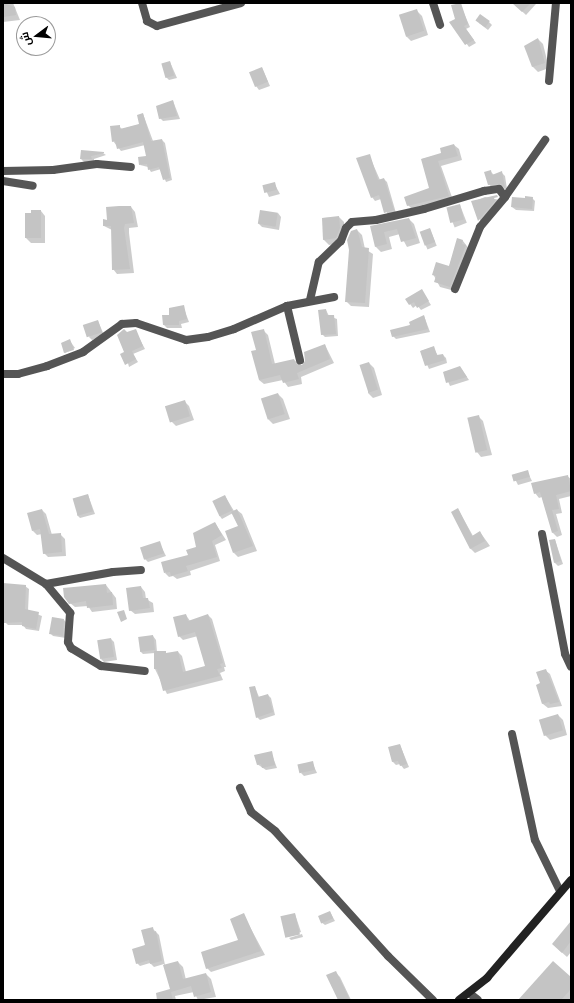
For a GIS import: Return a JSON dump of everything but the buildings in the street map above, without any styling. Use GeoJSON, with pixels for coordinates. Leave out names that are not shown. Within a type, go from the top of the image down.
{"type":"FeatureCollection","features":[{"type":"Feature","properties":{"kind":"main road"},"geometry":{"type":"LineString","coordinates":[[459,1000],[487,978],[571,880]]}},
{"type":"Feature","properties":{"kind":"street"},"geometry":{"type":"LineString","coordinates":[[142,3],[147,21],[157,26],[241,3]]}},
{"type":"Feature","properties":{"kind":"street"},"geometry":{"type":"LineString","coordinates":[[433,3],[440,25]]}},
{"type":"Feature","properties":{"kind":"street"},"geometry":{"type":"LineString","coordinates":[[549,81],[556,3]]}},
{"type":"Feature","properties":{"kind":"street"},"geometry":{"type":"LineString","coordinates":[[455,289],[480,227],[505,197],[545,140]]}},
{"type":"Feature","properties":{"kind":"street"},"geometry":{"type":"LineString","coordinates":[[3,171],[53,170],[97,164],[131,167]]}},
{"type":"Feature","properties":{"kind":"street"},"geometry":{"type":"LineString","coordinates":[[3,181],[33,186]]}},
{"type":"Feature","properties":{"kind":"street"},"geometry":{"type":"LineString","coordinates":[[310,300],[319,262],[341,241],[346,228],[352,222],[376,220],[424,210],[484,191],[499,189],[505,197]]}},
{"type":"Feature","properties":{"kind":"street"},"geometry":{"type":"LineString","coordinates":[[3,374],[18,374],[83,352],[122,324],[136,323],[186,340],[220,335],[287,306],[334,296]]}},
{"type":"Feature","properties":{"kind":"street"},"geometry":{"type":"LineString","coordinates":[[287,306],[300,360]]}},
{"type":"Feature","properties":{"kind":"street"},"geometry":{"type":"LineString","coordinates":[[542,534],[565,654],[571,667]]}},
{"type":"Feature","properties":{"kind":"street"},"geometry":{"type":"LineString","coordinates":[[3,558],[46,584],[70,613],[68,642],[71,648],[101,666],[145,671]]}},
{"type":"Feature","properties":{"kind":"street"},"geometry":{"type":"LineString","coordinates":[[46,584],[113,572],[142,570]]}},
{"type":"Feature","properties":{"kind":"street"},"geometry":{"type":"LineString","coordinates":[[512,734],[535,840],[560,891]]}},
{"type":"Feature","properties":{"kind":"street"},"geometry":{"type":"LineString","coordinates":[[240,788],[250,812],[275,831],[388,956],[433,1000]]}},
{"type":"Feature","properties":{"kind":"street"},"geometry":{"type":"LineString","coordinates":[[469,993],[478,1000]]}}]}
